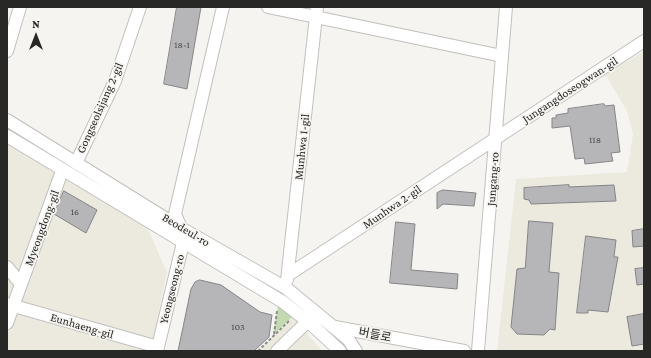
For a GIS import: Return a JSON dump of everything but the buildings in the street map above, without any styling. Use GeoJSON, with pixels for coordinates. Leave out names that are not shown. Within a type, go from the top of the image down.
{"type":"FeatureCollection","features":[{"type":"Feature","properties":{"kind":"street"},"geometry":{"type":"LineString","coordinates":[[7,51],[20,7]]}},
{"type":"Feature","properties":{"kind":"street","name":"Gongseolsijang 2-gil"},"geometry":{"type":"LineString","coordinates":[[76,163],[115,81],[140,7]]}},
{"type":"Feature","properties":{"kind":"street","name":"Yeongseong-ro"},"geometry":{"type":"LineString","coordinates":[[157,349],[183,243],[181,228],[175,214],[223,7]]}},
{"type":"Feature","properties":{"kind":"street"},"geometry":{"type":"LineString","coordinates":[[268,7],[317,12],[502,56]]}},
{"type":"Feature","properties":{"kind":"street","name":"Jungang-ro"},"geometry":{"type":"LineString","coordinates":[[478,351],[506,7]]}},
{"type":"Feature","properties":{"kind":"street","name":"Munhwa 1-gil"},"geometry":{"type":"LineString","coordinates":[[286,288],[317,12]]}},
{"type":"Feature","properties":{"kind":"street","name":"Jungangdoseogwan-gil"},"geometry":{"type":"LineString","coordinates":[[496,137],[644,41]]}},
{"type":"Feature","properties":{"kind":"street","name":"Beodeul-ro"},"geometry":{"type":"LineString","coordinates":[[7,120],[181,228],[286,288],[348,338],[356,351]]}},
{"type":"Feature","properties":{"kind":"street","name":"Beodeul-ro"},"geometry":{"type":"LineString","coordinates":[[7,136],[62,171],[279,300],[308,321],[340,351]]}},
{"type":"Feature","properties":{"kind":"street","name":"Munhwa 2-gil"},"geometry":{"type":"LineString","coordinates":[[288,275],[389,210],[496,137]]}},
{"type":"Feature","properties":{"kind":"street","name":"Myeongdong-gil"},"geometry":{"type":"LineString","coordinates":[[7,323],[10,305],[21,284],[62,171]]}},
{"type":"Feature","properties":{"kind":"street","name":"Myeongdong-gil"},"geometry":{"type":"LineString","coordinates":[[7,267],[21,284]]}},
{"type":"Feature","properties":{"kind":"street","name":"Eunhaeng-gil"},"geometry":{"type":"LineString","coordinates":[[10,305],[157,349]]}},
{"type":"Feature","properties":{"kind":"street"},"geometry":{"type":"LineString","coordinates":[[277,351],[308,321]]}},
{"type":"Feature","properties":{"kind":"street","name":"버들로"},"geometry":{"type":"LineString","coordinates":[[334,327],[464,351]]}},
{"type":"Feature","properties":{"kind":"path"},"geometry":{"type":"LineString","coordinates":[[273,335],[279,300]]}},
{"type":"Feature","properties":{"kind":"path"},"geometry":{"type":"LineString","coordinates":[[258,351],[297,312]]}},
{"type":"Feature","properties":{"kind":"shaded area"},"geometry":{"type":"Polygon","coordinates":[[[644,51],[644,351],[497,351],[516,179],[627,172],[633,134],[627,111],[605,74],[644,51]]]}},
{"type":"Feature","properties":{"kind":"shaded area"},"geometry":{"type":"Polygon","coordinates":[[[7,141],[147,227],[167,272],[151,351],[7,351],[7,141]]]}},
{"type":"Feature","properties":{"kind":"shaded area"},"geometry":{"type":"Polygon","coordinates":[[[297,312],[300,325],[322,351],[258,351],[297,312]]]}},
{"type":"Feature","properties":{"kind":"green space"},"geometry":{"type":"Polygon","coordinates":[[[279,300],[297,312],[273,335],[279,300]]]}}]}
